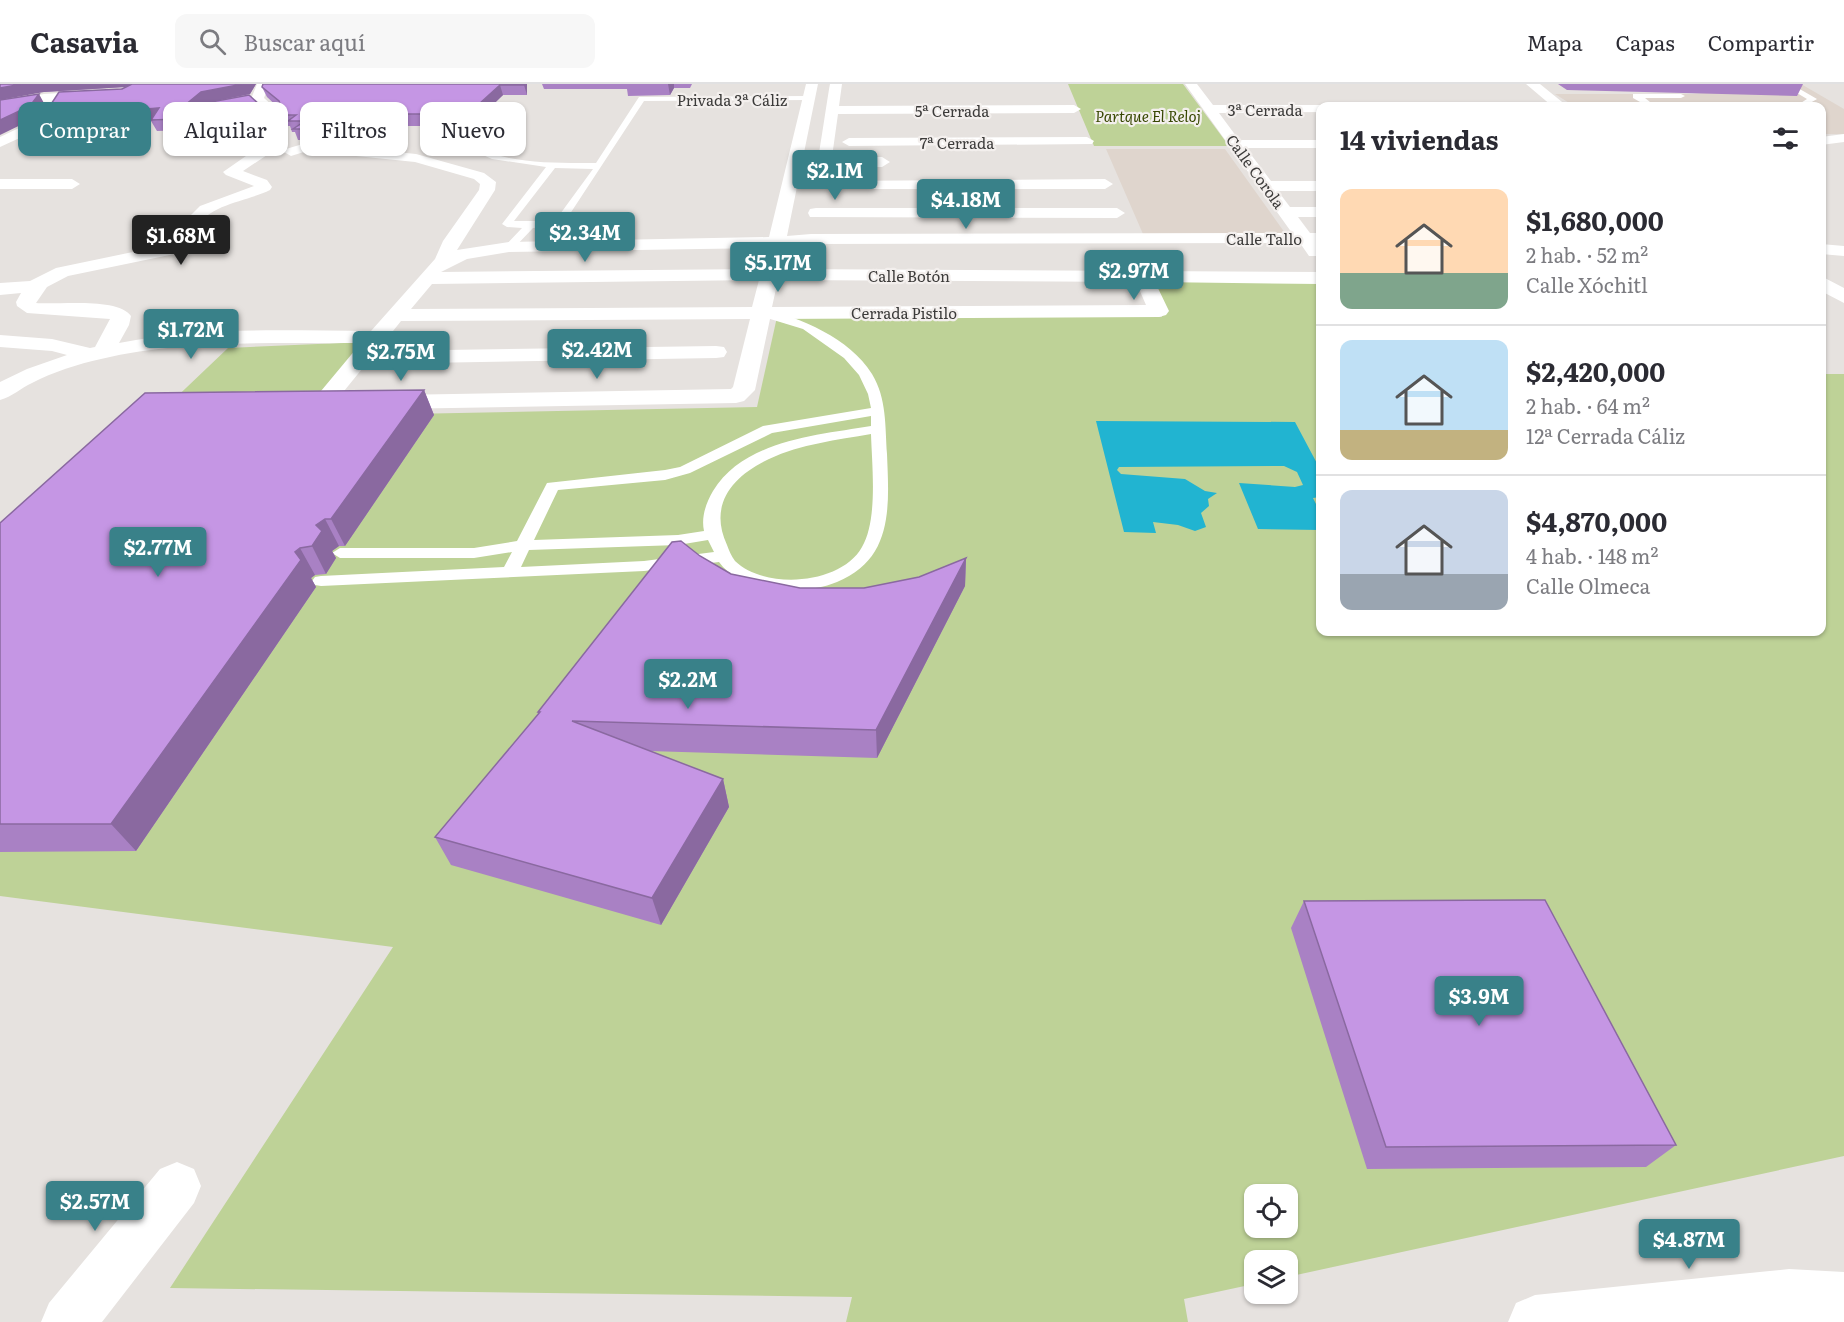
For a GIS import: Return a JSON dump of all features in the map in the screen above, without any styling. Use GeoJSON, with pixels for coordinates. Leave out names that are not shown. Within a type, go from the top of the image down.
{"type":"FeatureCollection","features":[{"type":"Feature","properties":{"kind":"street"},"geometry":{"type":"LineString","coordinates":[[42,84],[64,87],[44,98]]}},
{"type":"Feature","properties":{"kind":"street"},"geometry":{"type":"LineString","coordinates":[[0,106],[44,98],[127,93],[151,84]]}},
{"type":"Feature","properties":{"kind":"street","name":"Calle Corola"},"geometry":{"type":"LineString","coordinates":[[1191,84],[1286,212],[1312,238]]}},
{"type":"Feature","properties":{"kind":"street"},"geometry":{"type":"LineString","coordinates":[[1532,84],[1555,102]]}},
{"type":"Feature","properties":{"kind":"street"},"geometry":{"type":"LineString","coordinates":[[811,89],[833,118],[894,162]]}},
{"type":"Feature","properties":{"kind":"street"},"geometry":{"type":"LineString","coordinates":[[291,152],[306,147],[416,158],[479,176],[488,182],[488,190],[452,241],[444,260],[426,278],[327,397],[335,403],[736,396],[744,390],[811,89]]}},
{"type":"Feature","properties":{"kind":"street"},"geometry":{"type":"LineString","coordinates":[[1067,93],[1074,109]]}},
{"type":"Feature","properties":{"kind":"street"},"geometry":{"type":"LineString","coordinates":[[0,289],[33,287],[63,272],[183,247],[187,243],[188,227],[208,206],[264,187],[261,183],[231,172],[265,150],[279,127],[277,117],[255,95]]}},
{"type":"Feature","properties":{"kind":"street"},"geometry":{"type":"LineString","coordinates":[[0,143],[43,122],[59,97]]}},
{"type":"Feature","properties":{"kind":"street","name":"3ª Cerrada"},"geometry":{"type":"LineString","coordinates":[[1210,109],[1316,108]]}},
{"type":"Feature","properties":{"kind":"street","name":"5ª Cerrada"},"geometry":{"type":"LineString","coordinates":[[833,118],[1074,109]]}},
{"type":"Feature","properties":{"kind":"street","name":"7ª Cerrada"},"geometry":{"type":"LineString","coordinates":[[833,118],[1090,148],[1074,109]]}},
{"type":"Feature","properties":{"kind":"street"},"geometry":{"type":"LineString","coordinates":[[797,152],[833,118]]}},
{"type":"Feature","properties":{"kind":"street"},"geometry":{"type":"LineString","coordinates":[[803,319],[808,257],[833,118]]}},
{"type":"Feature","properties":{"kind":"street"},"geometry":{"type":"LineString","coordinates":[[1223,126],[1244,126]]}},
{"type":"Feature","properties":{"kind":"street"},"geometry":{"type":"LineString","coordinates":[[1826,140],[1844,138]]}},
{"type":"Feature","properties":{"kind":"street"},"geometry":{"type":"LineString","coordinates":[[1237,144],[1316,144]]}},
{"type":"Feature","properties":{"kind":"street"},"geometry":{"type":"LineString","coordinates":[[1250,163],[1274,163]]}},
{"type":"Feature","properties":{"kind":"street"},"geometry":{"type":"LineString","coordinates":[[820,186],[1103,178],[1127,238]]}},
{"type":"Feature","properties":{"kind":"street"},"geometry":{"type":"LineString","coordinates":[[0,184],[72,184]]}},
{"type":"Feature","properties":{"kind":"street"},"geometry":{"type":"LineString","coordinates":[[1267,186],[1316,186]]}},
{"type":"Feature","properties":{"kind":"street"},"geometry":{"type":"LineString","coordinates":[[1286,212],[1316,212]]}},
{"type":"Feature","properties":{"kind":"street"},"geometry":{"type":"LineString","coordinates":[[816,213],[1117,213]]}},
{"type":"Feature","properties":{"kind":"street","name":"Calle Tallo"},"geometry":{"type":"LineString","coordinates":[[808,257],[962,257],[1127,238],[1312,238]]}},
{"type":"Feature","properties":{"kind":"street"},"geometry":{"type":"LineString","coordinates":[[444,260],[475,251],[509,247],[777,242],[808,257]]}},
{"type":"Feature","properties":{"kind":"street"},"geometry":{"type":"LineString","coordinates":[[1826,249],[1844,251]]}},
{"type":"Feature","properties":{"kind":"street","name":"Calle Botón"},"geometry":{"type":"LineString","coordinates":[[426,278],[770,276],[808,257],[962,257],[1143,276],[1316,278]]}},
{"type":"Feature","properties":{"kind":"street","name":"Cerrada Pistilo"},"geometry":{"type":"LineString","coordinates":[[396,315],[761,312],[803,319],[1159,311],[1143,276]]}},
{"type":"Feature","properties":{"kind":"street"},"geometry":{"type":"LineString","coordinates":[[1826,285],[1844,297]]}},
{"type":"Feature","properties":{"kind":"street"},"geometry":{"type":"LineString","coordinates":[[33,287],[26,302],[27,306],[34,309],[110,311],[121,316],[119,325],[96,352]]}},
{"type":"Feature","properties":{"kind":"street"},"geometry":{"type":"LineString","coordinates":[[0,393],[10,384],[35,373],[96,352],[167,341],[378,337]]}},
{"type":"Feature","properties":{"kind":"street"},"geometry":{"type":"LineString","coordinates":[[0,341],[52,345],[96,352]]}},
{"type":"Feature","properties":{"kind":"street"},"geometry":{"type":"LineString","coordinates":[[361,358],[716,352]]}},
{"type":"Feature","properties":{"kind":"street"},"geometry":{"type":"LineString","coordinates":[[68,1322],[177,1186]]}},
{"type":"Feature","properties":{"kind":"street"},"geometry":{"type":"LineString","coordinates":[[1535,1322],[1789,1295],[1844,1298]]}},
{"type":"Feature","properties":{"kind":"lane"},"geometry":{"type":"LineString","coordinates":[[1786,84],[1812,99],[1807,102]]}},
{"type":"Feature","properties":{"kind":"lane","name":"Privada 3ª Cáliz"},"geometry":{"type":"LineString","coordinates":[[598,166],[642,99],[811,89]]}},
{"type":"Feature","properties":{"kind":"lane"},"geometry":{"type":"LineString","coordinates":[[1646,102],[1636,96],[1681,96]]}},
{"type":"Feature","properties":{"kind":"lane"},"geometry":{"type":"LineString","coordinates":[[492,156],[552,165],[598,166]]}},
{"type":"Feature","properties":{"kind":"lane"},"geometry":{"type":"LineString","coordinates":[[552,165],[507,224],[558,224],[598,166]]}},
{"type":"Feature","properties":{"kind":"lane"},"geometry":{"type":"LineString","coordinates":[[509,247],[530,225]]}},
{"type":"Feature","properties":{"kind":"lane"},"geometry":{"type":"LineString","coordinates":[[803,319],[848,356],[865,374],[875,394],[879,411],[878,530],[870,549],[860,561],[838,576],[814,583],[783,585],[756,581],[729,564],[710,525],[715,499],[730,479],[749,464],[774,451],[806,442],[878,429]]}},
{"type":"Feature","properties":{"kind":"lane"},"geometry":{"type":"LineString","coordinates":[[510,572],[552,486],[685,470],[768,429],[879,411]]}},
{"type":"Feature","properties":{"kind":"lane"},"geometry":{"type":"LineString","coordinates":[[340,553],[474,554],[522,545],[678,540],[714,534]]}},
{"type":"Feature","properties":{"kind":"lane"},"geometry":{"type":"LineString","coordinates":[[321,581],[644,566],[724,556]]}},
{"type":"Feature","properties":{"kind":"shaded area"},"geometry":{"type":"Polygon","coordinates":[[[1801,84],[1844,109],[1844,134],[1826,134],[1826,102],[1568,102],[1555,94],[1692,94],[1801,84]]]}},
{"type":"Feature","properties":{"kind":"shaded area"},"geometry":{"type":"Polygon","coordinates":[[[1106,149],[1225,149],[1285,233],[1143,234],[1106,149]]]}},
{"type":"Feature","properties":{"kind":"green space","name":"Partque El Reloj"},"geometry":{"type":"Polygon","coordinates":[[[1068,84],[1183,84],[1229,146],[1094,146],[1068,84]]]}},
{"type":"Feature","properties":{"kind":"green space"},"geometry":{"type":"Polygon","coordinates":[[[1148,281],[1316,282],[1316,636],[1826,636],[1826,374],[1844,374],[1844,1156],[1298,1275],[1298,1250],[1244,1250],[1244,1286],[1184,1299],[1188,1322],[846,1322],[852,1297],[170,1288],[393,947],[0,896],[0,565],[228,348],[364,342],[305,416],[757,407],[777,317],[1162,317],[1148,281]]]}},
{"type":"Feature","properties":{"kind":"water"},"geometry":{"type":"Polygon","coordinates":[[[1096,421],[1295,422],[1316,461],[1316,498],[1313,498],[1316,504],[1316,530],[1258,529],[1239,483],[1295,487],[1303,485],[1297,472],[1284,466],[1119,467],[1117,470],[1121,474],[1185,479],[1205,491],[1217,493],[1208,499],[1209,506],[1201,513],[1206,527],[1195,531],[1178,525],[1153,522],[1156,533],[1124,532],[1096,421]]]}},
{"type":"Feature","properties":{"kind":"building"},"geometry":{"type":"Polygon","coordinates":[[[0,84],[22,84],[0,88],[0,84]]]}},
{"type":"Feature","properties":{"kind":"building"},"geometry":{"type":"Polygon","coordinates":[[[132,84],[243,84],[201,92],[189,102],[163,102],[163,120],[151,120],[159,108],[151,109],[151,102],[52,102],[59,92],[122,89],[132,84]]]}},
{"type":"Feature","properties":{"kind":"building"},"geometry":{"type":"Polygon","coordinates":[[[263,84],[524,84],[500,85],[481,102],[420,102],[420,114],[408,114],[408,102],[300,102],[300,121],[288,121],[296,115],[288,115],[288,102],[279,102],[262,87],[263,84]]]}},
{"type":"Feature","properties":{"kind":"building"},"geometry":{"type":"Polygon","coordinates":[[[39,94],[33,102],[18,102],[18,112],[0,120],[0,100],[39,94]]]}},
{"type":"Feature","properties":{"kind":"building"},"geometry":{"type":"Polygon","coordinates":[[[249,95],[257,102],[211,102],[249,95]]]}},
{"type":"Feature","properties":{"kind":"building"},"geometry":{"type":"Polygon","coordinates":[[[424,390],[331,519],[325,519],[316,525],[322,531],[312,546],[300,548],[295,552],[301,560],[111,824],[0,824],[0,523],[145,393],[424,390]]]}},
{"type":"Feature","properties":{"kind":"building"},"geometry":{"type":"Polygon","coordinates":[[[681,541],[700,556],[731,574],[800,588],[864,588],[919,577],[966,558],[876,730],[572,721],[723,779],[652,898],[435,837],[540,712],[538,712],[672,542],[681,541]]]}},
{"type":"Feature","properties":{"kind":"building"},"geometry":{"type":"Polygon","coordinates":[[[1545,900],[1676,1145],[1386,1147],[1304,901],[1545,900]]]}}]}
